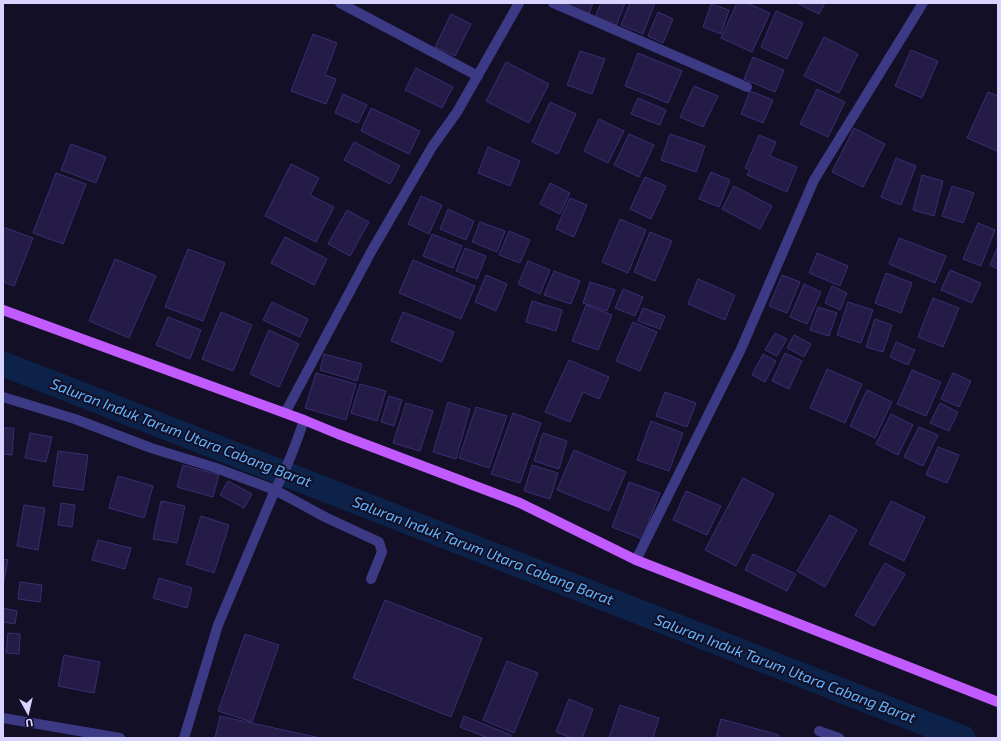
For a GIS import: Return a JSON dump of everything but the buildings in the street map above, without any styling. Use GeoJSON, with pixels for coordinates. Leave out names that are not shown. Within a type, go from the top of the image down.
{"type":"FeatureCollection","features":[{"type":"Feature","properties":{"kind":"main road"},"geometry":{"type":"LineString","coordinates":[[3,310],[304,420],[520,503],[636,560],[998,702]]}},
{"type":"Feature","properties":{"kind":"street"},"geometry":{"type":"LineString","coordinates":[[340,3],[478,76]]}},
{"type":"Feature","properties":{"kind":"street"},"geometry":{"type":"LineString","coordinates":[[285,413],[371,252],[432,147],[457,112],[519,3]]}},
{"type":"Feature","properties":{"kind":"street"},"geometry":{"type":"LineString","coordinates":[[553,3],[747,87]]}},
{"type":"Feature","properties":{"kind":"street"},"geometry":{"type":"LineString","coordinates":[[636,560],[740,349],[814,180],[923,3]]}},
{"type":"Feature","properties":{"kind":"street"},"geometry":{"type":"LineString","coordinates":[[3,397],[75,419],[151,448],[216,468],[275,490],[327,518],[379,542],[382,552],[372,579]]}},
{"type":"Feature","properties":{"kind":"street"},"geometry":{"type":"LineString","coordinates":[[184,738],[218,625],[297,442],[304,420]]}},
{"type":"Feature","properties":{"kind":"street"},"geometry":{"type":"LineString","coordinates":[[3,718],[120,738]]}},
{"type":"Feature","properties":{"kind":"street"},"geometry":{"type":"LineString","coordinates":[[819,731],[839,738]]}},
{"type":"Feature","properties":{"kind":"waterway","name":"Saluran Induk Tarum Utara Cabang Barat"},"geometry":{"type":"LineString","coordinates":[[3,364],[963,738]]}}]}
